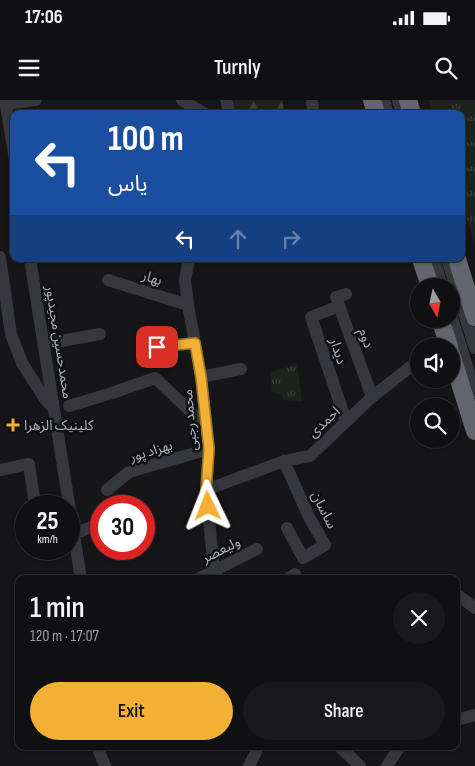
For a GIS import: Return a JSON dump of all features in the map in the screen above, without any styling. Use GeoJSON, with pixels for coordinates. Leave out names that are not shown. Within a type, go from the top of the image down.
{"type":"FeatureCollection","features":[{"type":"Feature","properties":{"kind":"highway"},"geometry":{"type":"LineString","coordinates":[[423,262],[428,278]]}},
{"type":"Feature","properties":{"kind":"highway"},"geometry":{"type":"LineString","coordinates":[[458,262],[475,316]]}},
{"type":"Feature","properties":{"kind":"highway"},"geometry":{"type":"LineString","coordinates":[[460,383],[475,431]]}},
{"type":"Feature","properties":{"kind":"street"},"geometry":{"type":"LineString","coordinates":[[10,128],[6,102],[36,100]]}},
{"type":"Feature","properties":{"kind":"street"},"geometry":{"type":"LineString","coordinates":[[182,100],[198,110]]}},
{"type":"Feature","properties":{"kind":"street"},"geometry":{"type":"LineString","coordinates":[[0,257],[11,334],[22,363],[45,399],[54,409]]}},
{"type":"Feature","properties":{"kind":"street","name":"محمدحسین مجیدپور"},"geometry":{"type":"LineString","coordinates":[[30,262],[68,495]]}},
{"type":"Feature","properties":{"kind":"street","name":"محمد رجبی"},"geometry":{"type":"LineString","coordinates":[[188,262],[185,280],[201,377],[209,449],[206,490],[216,575]]}},
{"type":"Feature","properties":{"kind":"street"},"geometry":{"type":"LineString","coordinates":[[435,262],[440,278]]}},
{"type":"Feature","properties":{"kind":"street"},"geometry":{"type":"LineString","coordinates":[[449,262],[475,348]]}},
{"type":"Feature","properties":{"kind":"street","name":"بهار"},"geometry":{"type":"LineString","coordinates":[[108,280],[188,305]]}},
{"type":"Feature","properties":{"kind":"street"},"geometry":{"type":"LineString","coordinates":[[339,306],[336,298],[346,294]]}},
{"type":"Feature","properties":{"kind":"street","name":"دوم"},"geometry":{"type":"LineString","coordinates":[[339,306],[372,397]]}},
{"type":"Feature","properties":{"kind":"street","name":"دیدار"},"geometry":{"type":"LineString","coordinates":[[339,306],[311,317],[346,422]]}},
{"type":"Feature","properties":{"kind":"street"},"geometry":{"type":"LineString","coordinates":[[455,328],[475,392]]}},
{"type":"Feature","properties":{"kind":"street"},"geometry":{"type":"LineString","coordinates":[[44,344],[100,334]]}},
{"type":"Feature","properties":{"kind":"street"},"geometry":{"type":"LineString","coordinates":[[157,347],[195,343]]}},
{"type":"Feature","properties":{"kind":"street","name":"احمدی"},"geometry":{"type":"LineString","coordinates":[[206,490],[284,461],[310,456],[372,397],[410,367]]}},
{"type":"Feature","properties":{"kind":"street"},"geometry":{"type":"LineString","coordinates":[[201,377],[241,369]]}},
{"type":"Feature","properties":{"kind":"street"},"geometry":{"type":"LineString","coordinates":[[69,406],[155,378],[206,426]]}},
{"type":"Feature","properties":{"kind":"street","name":"بهزاد پور"},"geometry":{"type":"LineString","coordinates":[[107,490],[129,472],[209,449]]}},
{"type":"Feature","properties":{"kind":"street","name":"ساسان"},"geometry":{"type":"LineString","coordinates":[[284,461],[309,517],[325,545],[303,558],[287,528]]}},
{"type":"Feature","properties":{"kind":"street"},"geometry":{"type":"LineString","coordinates":[[0,470],[28,464],[33,495]]}},
{"type":"Feature","properties":{"kind":"street","name":"ولیعصر"},"geometry":{"type":"LineString","coordinates":[[216,575],[257,549]]}},
{"type":"Feature","properties":{"kind":"street","name":"محمدحسین مجیدپور"},"geometry":{"type":"LineString","coordinates":[[78,560],[80,575]]}},
{"type":"Feature","properties":{"kind":"street"},"geometry":{"type":"LineString","coordinates":[[460,597],[475,608]]}},
{"type":"Feature","properties":{"kind":"street"},"geometry":{"type":"LineString","coordinates":[[460,719],[475,715]]}},
{"type":"Feature","properties":{"kind":"street"},"geometry":{"type":"LineString","coordinates":[[99,750],[105,766]]}},
{"type":"Feature","properties":{"kind":"street"},"geometry":{"type":"LineString","coordinates":[[249,766],[257,750]]}},
{"type":"Feature","properties":{"kind":"street"},"geometry":{"type":"LineString","coordinates":[[343,750],[360,766]]}},
{"type":"Feature","properties":{"kind":"street"},"geometry":{"type":"LineString","coordinates":[[387,766],[397,750]]}},
{"type":"Feature","properties":{"kind":"green space"},"geometry":{"type":"Polygon","coordinates":[[[233,100],[283,100],[284,110],[235,110],[233,100]]]}},
{"type":"Feature","properties":{"kind":"green space"},"geometry":{"type":"Polygon","coordinates":[[[428,100],[475,100],[475,244],[465,213],[465,110],[432,110],[428,100]]]}},
{"type":"Feature","properties":{"kind":"green space"},"geometry":{"type":"Polygon","coordinates":[[[297,365],[302,401],[284,400],[281,395],[272,392],[270,372],[297,365]]]}},
{"type":"Feature","properties":{"kind":"place","name":"کلینیک الزهرا"},"geometry":{"type":"Point","coordinates":[13,425]}},
{"type":"Feature","properties":{"kind":"route"},"geometry":{"type":"LineString","coordinates":[[157,347],[195,343],[209,449],[206,490],[208,506]]}}]}
